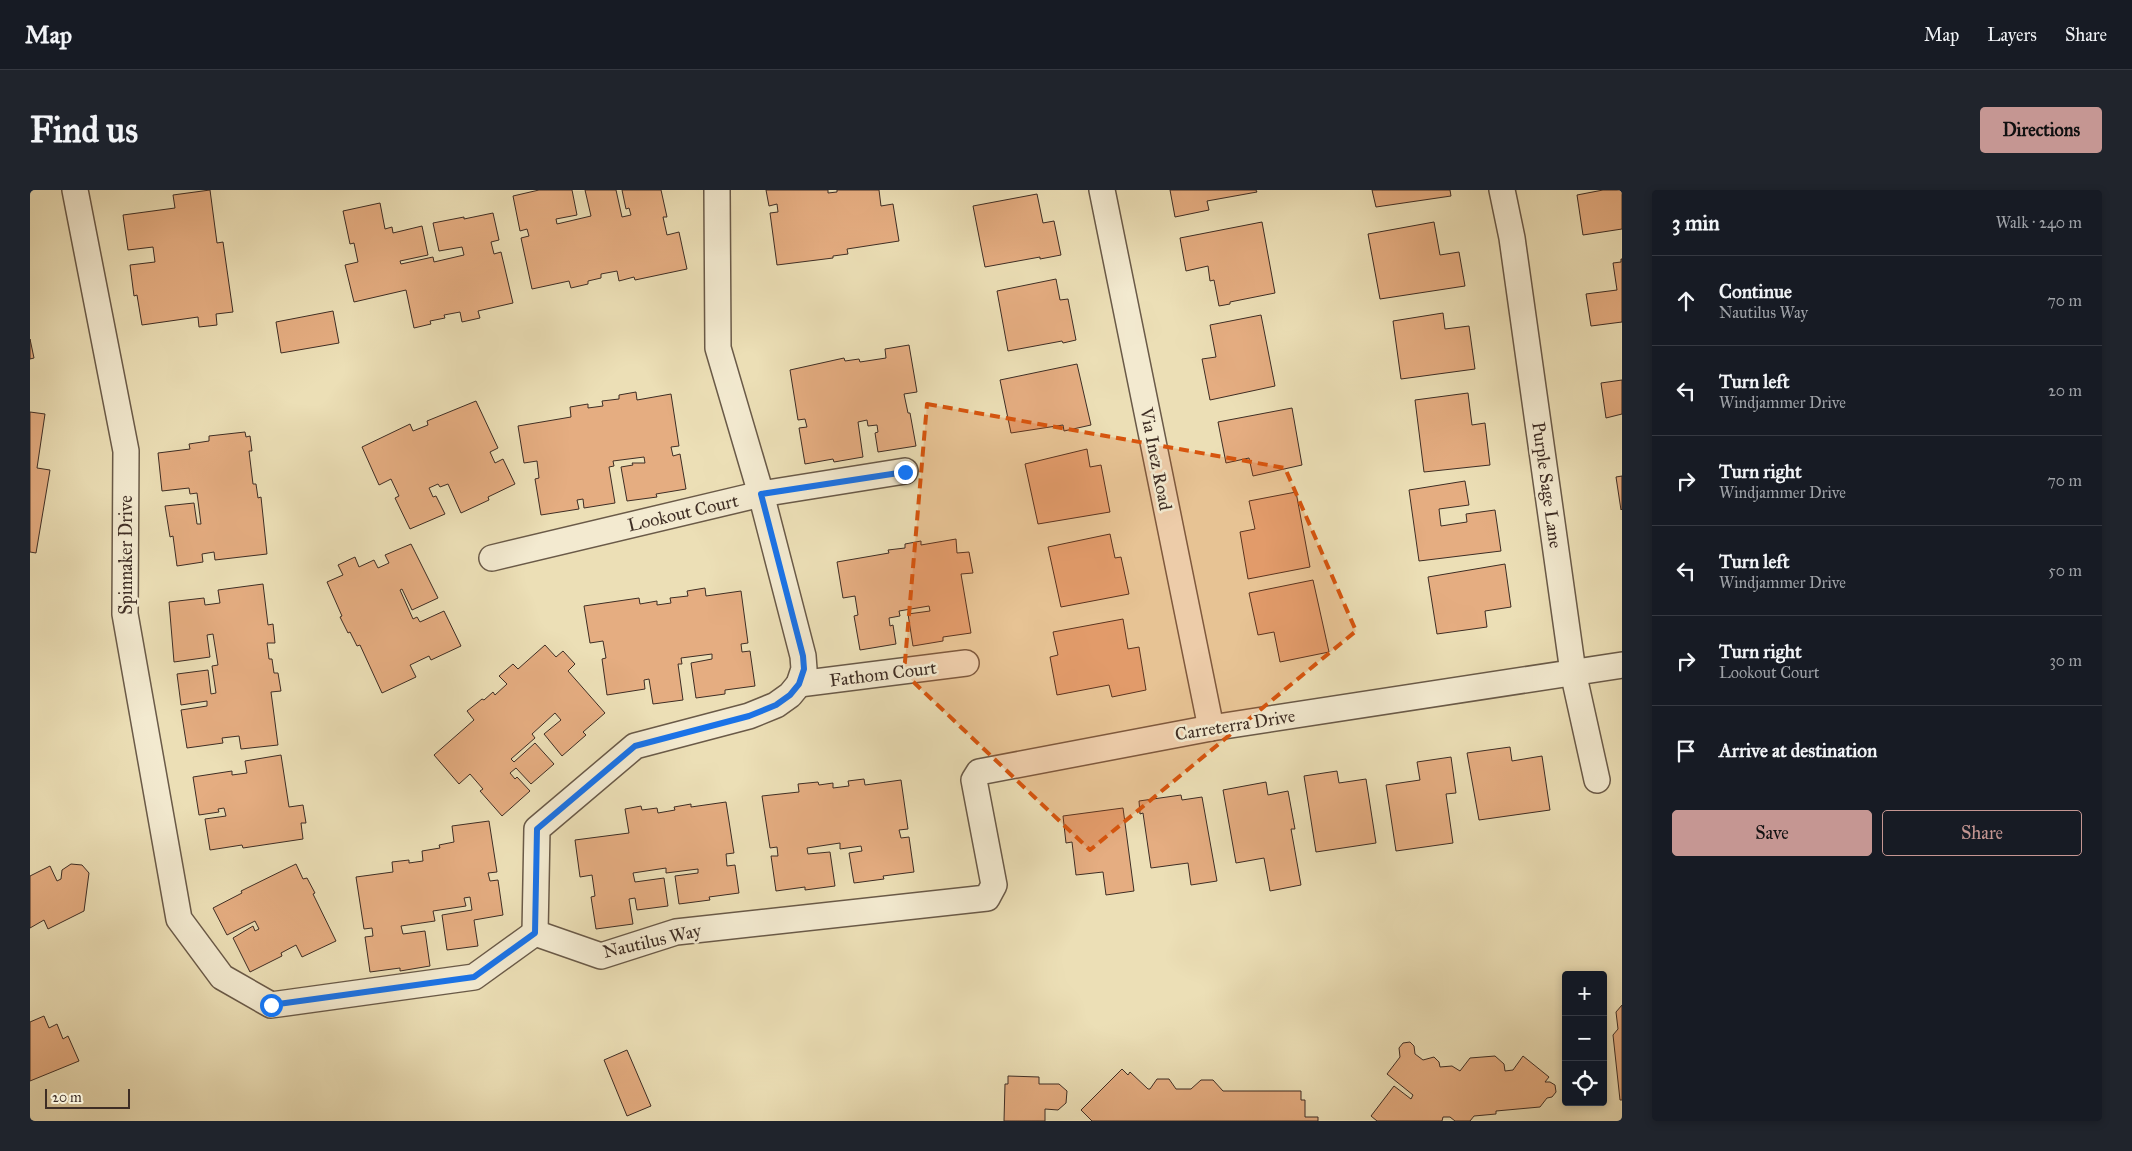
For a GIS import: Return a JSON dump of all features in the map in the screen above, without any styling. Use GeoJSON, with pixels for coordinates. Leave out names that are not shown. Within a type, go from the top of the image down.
{"type":"FeatureCollection","features":[{"type":"Feature","properties":{"kind":"street","name":"Spinnaker Drive"},"geometry":{"type":"LineString","coordinates":[[75,190],[126,451],[124,614],[180,919],[222,977],[271,1005],[474,977],[535,933]]}},
{"type":"Feature","properties":{"kind":"street"},"geometry":{"type":"LineString","coordinates":[[535,933],[537,829],[635,746],[749,716],[776,705],[790,695],[799,684],[804,669],[803,656],[761,494],[718,348],[717,190]]}},
{"type":"Feature","properties":{"kind":"street","name":"Via Inez Road"},"geometry":{"type":"LineString","coordinates":[[1102,190],[1211,728]]}},
{"type":"Feature","properties":{"kind":"street","name":"Purple Sage Lane"},"geometry":{"type":"LineString","coordinates":[[1502,190],[1512,238],[1574,672],[1597,780]]}},
{"type":"Feature","properties":{"kind":"street","name":"Lookout Court"},"geometry":{"type":"LineString","coordinates":[[492,558],[761,494],[905,472]]}},
{"type":"Feature","properties":{"kind":"street","name":"Fathom Court"},"geometry":{"type":"LineString","coordinates":[[799,684],[966,663]]}},
{"type":"Feature","properties":{"kind":"street","name":"Carreterra Drive"},"geometry":{"type":"LineString","coordinates":[[987,898],[994,885],[974,780],[979,772],[1211,728],[1622,665]]}},
{"type":"Feature","properties":{"kind":"street","name":"Nautilus Way"},"geometry":{"type":"LineString","coordinates":[[535,933],[601,956],[676,932],[987,898]]}},
{"type":"Feature","properties":{"kind":"highlighted area"},"geometry":{"type":"Polygon","coordinates":[[[927,404],[1285,468],[1356,631],[1090,850],[904,673],[927,404]]]}},
{"type":"Feature","properties":{"kind":"building"},"geometry":{"type":"Polygon","coordinates":[[[210,190],[217,243],[223,242],[233,312],[216,314],[217,325],[199,327],[198,317],[142,325],[137,295],[134,296],[130,265],[155,262],[153,247],[128,250],[123,215],[175,208],[173,195],[210,190]]]}},
{"type":"Feature","properties":{"kind":"building"},"geometry":{"type":"Polygon","coordinates":[[[539,190],[572,190],[577,215],[556,219],[557,224],[591,216],[585,190],[616,190],[622,217],[631,215],[629,208],[626,209],[622,190],[661,190],[667,217],[663,217],[667,235],[679,232],[687,269],[635,280],[634,277],[619,281],[617,271],[601,274],[601,278],[588,281],[588,284],[571,288],[569,281],[532,289],[521,238],[529,236],[527,229],[520,231],[513,196],[539,190]]]}},
{"type":"Feature","properties":{"kind":"building"},"geometry":{"type":"Polygon","coordinates":[[[766,190],[828,190],[828,193],[837,192],[837,190],[879,190],[881,206],[893,204],[899,241],[847,249],[848,254],[833,256],[833,258],[777,265],[770,213],[778,212],[777,204],[769,206],[766,190]]]}},
{"type":"Feature","properties":{"kind":"building"},"geometry":{"type":"Polygon","coordinates":[[[1170,190],[1256,190],[1257,192],[1207,201],[1209,210],[1175,217],[1170,190]]]}},
{"type":"Feature","properties":{"kind":"building"},"geometry":{"type":"Polygon","coordinates":[[[1372,190],[1450,190],[1451,196],[1376,207],[1372,190]]]}},
{"type":"Feature","properties":{"kind":"building"},"geometry":{"type":"Polygon","coordinates":[[[1603,190],[1622,190],[1622,229],[1583,235],[1577,195],[1603,190]]]}},
{"type":"Feature","properties":{"kind":"building"},"geometry":{"type":"Polygon","coordinates":[[[1037,194],[1043,223],[1054,221],[1061,255],[985,267],[973,206],[1037,194]]]}},
{"type":"Feature","properties":{"kind":"building"},"geometry":{"type":"Polygon","coordinates":[[[380,203],[385,229],[392,227],[393,233],[422,226],[428,255],[400,261],[401,264],[433,257],[434,262],[464,255],[462,247],[439,251],[433,223],[493,213],[499,240],[491,242],[494,254],[501,252],[513,303],[478,311],[480,318],[462,322],[460,312],[444,315],[445,318],[430,321],[431,324],[414,328],[406,290],[354,302],[345,265],[358,262],[354,243],[350,244],[343,211],[380,203]]]}},
{"type":"Feature","properties":{"kind":"building"},"geometry":{"type":"Polygon","coordinates":[[[1262,222],[1275,293],[1219,306],[1214,280],[1210,281],[1208,266],[1186,271],[1180,238],[1262,222]]]}},
{"type":"Feature","properties":{"kind":"building"},"geometry":{"type":"Polygon","coordinates":[[[1434,222],[1440,255],[1459,252],[1465,286],[1380,299],[1368,234],[1434,222]]]}},
{"type":"Feature","properties":{"kind":"building"},"geometry":{"type":"Polygon","coordinates":[[[1621,259],[1622,322],[1591,326],[1586,294],[1617,290],[1613,263],[1621,262],[1621,259]]]}},
{"type":"Feature","properties":{"kind":"building"},"geometry":{"type":"Polygon","coordinates":[[[1056,279],[1060,300],[1068,299],[1076,340],[1008,351],[997,291],[1056,279]]]}},
{"type":"Feature","properties":{"kind":"building"},"geometry":{"type":"Polygon","coordinates":[[[333,311],[339,343],[281,353],[276,322],[333,311]]]}},
{"type":"Feature","properties":{"kind":"building"},"geometry":{"type":"Polygon","coordinates":[[[1443,313],[1445,329],[1469,326],[1475,369],[1401,379],[1393,321],[1443,313]]]}},
{"type":"Feature","properties":{"kind":"building"},"geometry":{"type":"Polygon","coordinates":[[[1261,315],[1275,386],[1210,400],[1202,359],[1216,357],[1210,325],[1261,315]]]}},
{"type":"Feature","properties":{"kind":"building"},"geometry":{"type":"Polygon","coordinates":[[[30,339],[34,358],[30,359],[30,339]]]}},
{"type":"Feature","properties":{"kind":"building"},"geometry":{"type":"Polygon","coordinates":[[[909,345],[917,392],[904,394],[908,413],[910,413],[916,446],[878,452],[875,433],[878,432],[877,425],[868,426],[867,420],[858,422],[863,457],[834,462],[833,459],[805,464],[799,428],[807,427],[805,419],[798,420],[790,370],[844,358],[845,361],[859,359],[860,362],[886,358],[885,349],[909,345]]]}},
{"type":"Feature","properties":{"kind":"building"},"geometry":{"type":"Polygon","coordinates":[[[1077,364],[1091,425],[1064,431],[1063,425],[1011,433],[1000,380],[1077,364]]]}},
{"type":"Feature","properties":{"kind":"building"},"geometry":{"type":"Polygon","coordinates":[[[1622,380],[1622,414],[1606,418],[1601,383],[1622,380]]]}},
{"type":"Feature","properties":{"kind":"building"},"geometry":{"type":"Polygon","coordinates":[[[636,392],[637,400],[671,394],[679,446],[671,447],[673,456],[680,454],[686,489],[656,494],[657,497],[627,501],[621,467],[633,465],[632,463],[645,463],[644,457],[613,461],[614,466],[609,467],[615,503],[584,508],[583,499],[577,500],[579,509],[541,515],[535,479],[539,478],[537,461],[524,463],[518,426],[571,417],[570,407],[588,404],[588,408],[603,406],[602,401],[619,399],[619,395],[636,392]]]}},
{"type":"Feature","properties":{"kind":"building"},"geometry":{"type":"Polygon","coordinates":[[[1468,393],[1472,425],[1485,423],[1490,465],[1424,472],[1415,400],[1468,393]]]}},
{"type":"Feature","properties":{"kind":"building"},"geometry":{"type":"Polygon","coordinates":[[[476,401],[498,448],[490,452],[495,463],[503,459],[515,484],[488,497],[489,500],[461,513],[448,484],[440,487],[438,484],[429,488],[433,497],[436,496],[445,514],[410,529],[395,498],[399,496],[391,479],[379,485],[362,447],[410,424],[413,431],[428,425],[427,421],[476,401]]]}},
{"type":"Feature","properties":{"kind":"building"},"geometry":{"type":"Polygon","coordinates":[[[1292,408],[1302,465],[1253,476],[1249,458],[1226,463],[1218,422],[1292,408]]]}},
{"type":"Feature","properties":{"kind":"building"},"geometry":{"type":"Polygon","coordinates":[[[30,412],[45,414],[37,468],[50,470],[36,553],[30,552],[30,412]]]}},
{"type":"Feature","properties":{"kind":"building"},"geometry":{"type":"Polygon","coordinates":[[[245,432],[246,437],[250,436],[252,451],[249,451],[253,484],[256,484],[258,498],[261,497],[267,554],[215,560],[214,552],[202,554],[203,562],[177,566],[173,536],[170,537],[165,506],[194,503],[197,524],[201,524],[197,493],[190,494],[189,488],[162,491],[158,453],[190,449],[189,444],[209,441],[209,436],[245,432]]]}},
{"type":"Feature","properties":{"kind":"building"},"geometry":{"type":"Polygon","coordinates":[[[1087,449],[1090,467],[1101,465],[1110,512],[1038,524],[1025,464],[1087,449]]]}},
{"type":"Feature","properties":{"kind":"building"},"geometry":{"type":"Polygon","coordinates":[[[1622,476],[1622,509],[1621,510],[1616,477],[1622,476]]]}},
{"type":"Feature","properties":{"kind":"building"},"geometry":{"type":"Polygon","coordinates":[[[1465,481],[1469,505],[1439,509],[1441,526],[1467,522],[1466,514],[1495,510],[1501,551],[1419,561],[1409,490],[1465,481]]]}},
{"type":"Feature","properties":{"kind":"building"},"geometry":{"type":"Polygon","coordinates":[[[1296,492],[1310,567],[1248,579],[1240,532],[1255,529],[1249,501],[1296,492]]]}},
{"type":"Feature","properties":{"kind":"building"},"geometry":{"type":"Polygon","coordinates":[[[1110,534],[1115,558],[1121,557],[1129,594],[1061,607],[1048,547],[1110,534]]]}},
{"type":"Feature","properties":{"kind":"building"},"geometry":{"type":"Polygon","coordinates":[[[956,539],[957,553],[969,552],[973,573],[961,574],[971,633],[943,637],[943,641],[913,646],[908,614],[930,611],[929,606],[899,611],[900,616],[889,618],[890,626],[893,625],[896,644],[860,650],[854,616],[858,615],[855,596],[843,598],[837,562],[889,553],[888,550],[905,548],[905,544],[921,541],[921,545],[956,539]]]}},
{"type":"Feature","properties":{"kind":"building"},"geometry":{"type":"Polygon","coordinates":[[[411,544],[438,598],[412,610],[402,589],[400,590],[413,619],[417,617],[420,622],[444,611],[461,646],[431,660],[429,656],[410,665],[416,677],[382,693],[360,645],[357,646],[340,617],[342,616],[327,582],[343,575],[338,565],[355,557],[359,567],[374,560],[378,568],[389,563],[385,555],[411,544]]]}},
{"type":"Feature","properties":{"kind":"building"},"geometry":{"type":"Polygon","coordinates":[[[1505,564],[1511,607],[1485,611],[1487,627],[1437,634],[1428,577],[1505,564]]]}},
{"type":"Feature","properties":{"kind":"building"},"geometry":{"type":"Polygon","coordinates":[[[1313,580],[1329,652],[1280,662],[1274,632],[1258,635],[1249,593],[1313,580]]]}},
{"type":"Feature","properties":{"kind":"building"},"geometry":{"type":"Polygon","coordinates":[[[263,584],[268,625],[273,624],[275,643],[267,643],[269,659],[272,659],[274,673],[278,673],[281,691],[271,692],[278,745],[241,749],[239,736],[222,738],[223,743],[187,748],[181,710],[207,706],[207,701],[181,705],[177,674],[208,670],[211,694],[216,693],[212,666],[218,665],[213,634],[207,635],[210,657],[174,662],[169,602],[204,598],[205,605],[220,603],[218,590],[263,584]]]}},
{"type":"Feature","properties":{"kind":"building"},"geometry":{"type":"Polygon","coordinates":[[[705,588],[706,596],[741,591],[748,643],[741,644],[742,652],[750,651],[755,686],[725,690],[725,694],[696,698],[691,663],[712,659],[712,654],[681,658],[682,664],[678,664],[683,700],[653,704],[649,679],[644,680],[645,689],[607,695],[602,659],[606,658],[603,641],[590,643],[584,606],[639,598],[640,604],[657,601],[657,605],[671,603],[670,598],[688,596],[687,591],[705,588]]]}},
{"type":"Feature","properties":{"kind":"building"},"geometry":{"type":"Polygon","coordinates":[[[1123,619],[1128,649],[1139,647],[1146,690],[1112,697],[1109,685],[1057,695],[1050,657],[1058,655],[1053,632],[1123,619]]]}},
{"type":"Feature","properties":{"kind":"building"},"geometry":{"type":"Polygon","coordinates":[[[545,645],[556,657],[563,651],[575,664],[568,671],[605,713],[583,732],[586,735],[562,756],[544,734],[561,720],[555,713],[532,734],[535,738],[511,759],[514,762],[535,743],[554,764],[531,784],[516,768],[510,773],[515,779],[517,777],[530,791],[502,816],[480,791],[483,789],[470,774],[459,784],[434,755],[474,720],[467,711],[493,692],[495,695],[507,684],[499,676],[513,664],[518,669],[545,645]]]}},
{"type":"Feature","properties":{"kind":"building"},"geometry":{"type":"Polygon","coordinates":[[[1510,747],[1512,761],[1542,756],[1550,810],[1479,820],[1467,753],[1510,747]]]}},
{"type":"Feature","properties":{"kind":"building"},"geometry":{"type":"Polygon","coordinates":[[[281,755],[289,807],[303,805],[306,823],[301,823],[303,839],[243,848],[242,845],[210,850],[205,819],[226,816],[224,808],[218,809],[219,812],[199,815],[193,777],[232,771],[232,775],[247,773],[245,761],[281,755]]]}},
{"type":"Feature","properties":{"kind":"building"},"geometry":{"type":"Polygon","coordinates":[[[1451,757],[1456,793],[1446,794],[1453,843],[1396,851],[1386,785],[1420,780],[1417,762],[1451,757]]]}},
{"type":"Feature","properties":{"kind":"building"},"geometry":{"type":"Polygon","coordinates":[[[1337,771],[1339,783],[1366,779],[1376,843],[1316,852],[1304,776],[1337,771]]]}},
{"type":"Feature","properties":{"kind":"building"},"geometry":{"type":"Polygon","coordinates":[[[864,779],[865,785],[901,780],[908,829],[899,830],[901,838],[909,837],[914,872],[883,876],[884,879],[854,883],[849,853],[862,851],[861,846],[840,849],[840,843],[807,848],[808,854],[830,852],[835,886],[805,890],[805,887],[776,891],[771,856],[778,856],[777,847],[770,848],[762,796],[799,792],[798,784],[818,782],[819,785],[833,783],[833,788],[849,786],[848,781],[864,779]]]}},
{"type":"Feature","properties":{"kind":"building"},"geometry":{"type":"Polygon","coordinates":[[[1266,782],[1268,795],[1288,791],[1295,829],[1291,829],[1301,885],[1270,891],[1264,858],[1236,863],[1223,790],[1266,782]]]}},
{"type":"Feature","properties":{"kind":"building"},"geometry":{"type":"Polygon","coordinates":[[[1181,795],[1182,800],[1202,797],[1217,881],[1191,885],[1188,863],[1151,868],[1143,813],[1140,814],[1139,801],[1181,795]]]}},
{"type":"Feature","properties":{"kind":"building"},"geometry":{"type":"Polygon","coordinates":[[[726,802],[734,853],[726,854],[727,866],[735,865],[739,893],[709,897],[710,900],[679,904],[675,876],[698,873],[698,869],[666,873],[666,868],[633,873],[635,882],[664,878],[668,906],[637,910],[635,898],[629,899],[633,924],[596,929],[591,897],[595,896],[592,875],[580,877],[575,840],[629,833],[625,809],[641,806],[642,810],[657,808],[658,813],[675,810],[674,807],[691,804],[691,807],[726,802]]]}},
{"type":"Feature","properties":{"kind":"building"},"geometry":{"type":"Polygon","coordinates":[[[1123,808],[1134,891],[1106,895],[1103,872],[1076,875],[1072,842],[1066,843],[1063,816],[1123,808]]]}},
{"type":"Feature","properties":{"kind":"building"},"geometry":{"type":"Polygon","coordinates":[[[489,821],[497,872],[488,873],[490,881],[498,880],[503,915],[474,920],[478,946],[447,950],[442,915],[472,910],[470,897],[464,898],[466,906],[433,911],[435,921],[401,926],[403,934],[425,931],[430,966],[400,971],[400,968],[370,972],[365,937],[373,936],[372,928],[364,929],[356,877],[393,872],[392,862],[409,860],[409,863],[423,861],[422,851],[440,848],[439,845],[454,842],[452,826],[489,821]]]}},
{"type":"Feature","properties":{"kind":"building"},"geometry":{"type":"Polygon","coordinates":[[[71,864],[82,865],[89,873],[84,911],[48,929],[44,920],[30,928],[30,876],[50,866],[57,881],[61,879],[62,870],[71,864]]]}},
{"type":"Feature","properties":{"kind":"building"},"geometry":{"type":"Polygon","coordinates":[[[296,864],[303,879],[307,878],[315,893],[313,894],[336,941],[302,957],[296,945],[281,953],[282,956],[250,972],[233,938],[253,926],[255,931],[259,929],[255,921],[227,935],[213,908],[242,893],[241,891],[296,864]]]}},
{"type":"Feature","properties":{"kind":"building"},"geometry":{"type":"Polygon","coordinates":[[[1622,1005],[1622,1100],[1620,1100],[1613,1035],[1618,1029],[1616,1012],[1622,1005]]]}},
{"type":"Feature","properties":{"kind":"building"},"geometry":{"type":"Polygon","coordinates":[[[44,1016],[49,1028],[57,1024],[63,1039],[68,1036],[79,1061],[30,1081],[30,1022],[44,1016]]]}},
{"type":"Feature","properties":{"kind":"building"},"geometry":{"type":"Polygon","coordinates":[[[1410,1042],[1414,1046],[1415,1054],[1423,1060],[1434,1057],[1439,1062],[1440,1067],[1452,1066],[1460,1071],[1470,1058],[1495,1056],[1504,1064],[1505,1071],[1513,1070],[1523,1056],[1549,1077],[1545,1082],[1555,1085],[1556,1092],[1552,1097],[1547,1098],[1540,1107],[1496,1111],[1496,1114],[1474,1116],[1470,1121],[1455,1121],[1450,1117],[1443,1117],[1442,1121],[1377,1121],[1371,1116],[1394,1086],[1411,1099],[1413,1095],[1387,1074],[1400,1057],[1399,1048],[1403,1043],[1410,1042]]]}},
{"type":"Feature","properties":{"kind":"building"},"geometry":{"type":"Polygon","coordinates":[[[627,1050],[651,1106],[627,1116],[604,1060],[627,1050]]]}},
{"type":"Feature","properties":{"kind":"building"},"geometry":{"type":"Polygon","coordinates":[[[1122,1069],[1128,1075],[1130,1072],[1148,1089],[1157,1079],[1169,1079],[1176,1089],[1191,1089],[1201,1080],[1213,1080],[1223,1091],[1301,1091],[1301,1100],[1305,1100],[1305,1117],[1318,1117],[1318,1121],[1092,1121],[1081,1110],[1122,1069]]]}},
{"type":"Feature","properties":{"kind":"building"},"geometry":{"type":"Polygon","coordinates":[[[1008,1076],[1039,1077],[1039,1084],[1059,1084],[1067,1091],[1066,1103],[1058,1110],[1045,1109],[1045,1121],[1004,1121],[1005,1084],[1008,1084],[1008,1076]]]}},
{"type":"Feature","properties":{"kind":"route"},"geometry":{"type":"LineString","coordinates":[[271,1005],[474,977],[535,933],[537,829],[635,746],[749,716],[776,705],[790,695],[799,684],[804,669],[803,656],[761,494],[905,472]]}}]}
